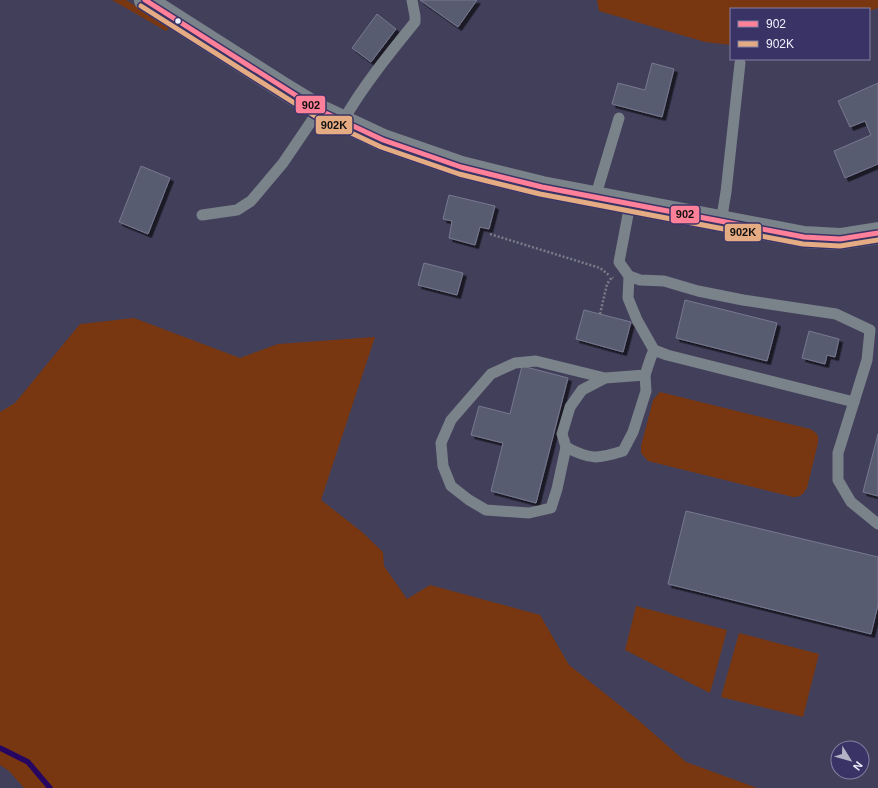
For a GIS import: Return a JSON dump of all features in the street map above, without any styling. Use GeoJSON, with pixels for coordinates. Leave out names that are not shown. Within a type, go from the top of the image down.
{"type":"FeatureCollection","features":[{"type":"Feature","properties":{"kind":"street"},"geometry":{"type":"LineString","coordinates":[[145,0],[319,110],[383,140],[461,167],[542,187],[595,198],[804,237],[840,239],[878,234]]}},
{"type":"Feature","properties":{"kind":"lane"},"geometry":{"type":"LineString","coordinates":[[343,121],[353,103],[385,59],[415,22],[412,0]]}},
{"type":"Feature","properties":{"kind":"lane"},"geometry":{"type":"LineString","coordinates":[[721,222],[726,192],[740,63]]}},
{"type":"Feature","properties":{"kind":"lane"},"geometry":{"type":"LineString","coordinates":[[202,215],[237,210],[251,201],[283,163],[319,110]]}},
{"type":"Feature","properties":{"kind":"lane"},"geometry":{"type":"LineString","coordinates":[[595,198],[619,118]]}},
{"type":"Feature","properties":{"kind":"lane"},"geometry":{"type":"LineString","coordinates":[[630,204],[619,262],[629,276],[640,280],[664,281],[698,291],[743,300],[836,314],[870,330],[867,360],[838,453],[838,480],[851,502],[878,524]]}},
{"type":"Feature","properties":{"kind":"lane"},"geometry":{"type":"LineString","coordinates":[[629,276],[628,298],[637,320],[654,350],[667,355],[854,402]]}},
{"type":"Feature","properties":{"kind":"lane"},"geometry":{"type":"LineString","coordinates":[[566,447],[581,455],[602,458],[623,451],[633,432],[646,392],[646,375],[650,356],[654,350]]}},
{"type":"Feature","properties":{"kind":"lane"},"geometry":{"type":"LineString","coordinates":[[605,378],[582,390],[570,407],[562,434],[566,447],[557,489],[551,508],[529,513],[486,510],[469,500],[451,486],[442,466],[441,443],[451,420],[491,374],[515,363],[536,361],[605,378],[646,375]]}},
{"type":"Feature","properties":{"kind":"path"},"geometry":{"type":"LineString","coordinates":[[490,234],[600,268],[612,277]]}},
{"type":"Feature","properties":{"kind":"path"},"geometry":{"type":"LineString","coordinates":[[600,314],[608,284]]}},
{"type":"Feature","properties":{"kind":"shaded area"},"geometry":{"type":"Polygon","coordinates":[[[112,0],[126,0],[170,27],[166,31],[112,0]]]}},
{"type":"Feature","properties":{"kind":"shaded area"},"geometry":{"type":"Polygon","coordinates":[[[597,0],[878,0],[878,8],[870,11],[870,8],[730,8],[730,45],[705,42],[599,11],[597,0]]]}},
{"type":"Feature","properties":{"kind":"shaded area"},"geometry":{"type":"Polygon","coordinates":[[[134,318],[240,358],[278,344],[375,337],[321,500],[362,532],[383,552],[384,566],[407,599],[430,585],[540,615],[569,665],[637,719],[686,762],[757,788],[24,788],[9,771],[0,765],[0,412],[15,403],[80,324],[134,318]]]}},
{"type":"Feature","properties":{"kind":"shaded area"},"geometry":{"type":"Polygon","coordinates":[[[660,392],[812,430],[818,436],[818,443],[807,488],[802,495],[793,497],[648,461],[641,453],[641,446],[653,400],[660,392]]]}},
{"type":"Feature","properties":{"kind":"shaded area"},"geometry":{"type":"Polygon","coordinates":[[[636,606],[727,630],[710,693],[625,650],[636,606]]]}},
{"type":"Feature","properties":{"kind":"shaded area"},"geometry":{"type":"Polygon","coordinates":[[[739,633],[819,654],[803,717],[721,697],[739,633]]]}},
{"type":"Feature","properties":{"kind":"building"},"geometry":{"type":"Polygon","coordinates":[[[420,0],[477,0],[458,27],[420,0]]]}},
{"type":"Feature","properties":{"kind":"building"},"geometry":{"type":"Polygon","coordinates":[[[377,14],[396,29],[371,62],[352,48],[377,14]]]}},
{"type":"Feature","properties":{"kind":"building"},"geometry":{"type":"Polygon","coordinates":[[[652,63],[674,69],[662,117],[612,104],[618,83],[645,90],[652,63]]]}},
{"type":"Feature","properties":{"kind":"building"},"geometry":{"type":"Polygon","coordinates":[[[878,83],[878,164],[845,178],[834,151],[871,135],[865,121],[850,127],[838,101],[878,83]]]}},
{"type":"Feature","properties":{"kind":"building"},"geometry":{"type":"Polygon","coordinates":[[[141,166],[170,178],[148,234],[119,222],[141,166]]]}},
{"type":"Feature","properties":{"kind":"building"},"geometry":{"type":"Polygon","coordinates":[[[449,195],[495,206],[489,229],[480,227],[475,245],[449,238],[452,221],[443,219],[449,195]]]}},
{"type":"Feature","properties":{"kind":"building"},"geometry":{"type":"Polygon","coordinates":[[[424,263],[463,273],[457,295],[418,285],[424,263]]]}},
{"type":"Feature","properties":{"kind":"building"},"geometry":{"type":"Polygon","coordinates":[[[685,300],[777,323],[767,361],[676,338],[685,300]]]}},
{"type":"Feature","properties":{"kind":"building"},"geometry":{"type":"Polygon","coordinates":[[[584,310],[631,322],[623,352],[576,339],[584,310]]]}},
{"type":"Feature","properties":{"kind":"building"},"geometry":{"type":"Polygon","coordinates":[[[809,331],[839,339],[835,357],[827,355],[825,364],[802,358],[809,331]]]}},
{"type":"Feature","properties":{"kind":"building"},"geometry":{"type":"Polygon","coordinates":[[[522,366],[568,378],[536,503],[491,491],[503,443],[471,435],[479,406],[510,414],[522,366]]]}},
{"type":"Feature","properties":{"kind":"building"},"geometry":{"type":"Polygon","coordinates":[[[878,434],[878,496],[863,492],[878,434]]]}},
{"type":"Feature","properties":{"kind":"building"},"geometry":{"type":"Polygon","coordinates":[[[686,511],[878,557],[878,605],[871,634],[668,584],[686,511]]]}},
{"type":"Feature","properties":{"kind":"waterway"},"geometry":{"type":"LineString","coordinates":[[0,748],[28,762],[50,788]]}},
{"type":"Feature","properties":{"kind":"transit line","name":"902"},"geometry":{"type":"LineString","coordinates":[[145,0],[319,110],[383,140],[461,167],[542,187],[804,237],[840,239],[878,233]]}},
{"type":"Feature","properties":{"kind":"transit line","name":"902K"},"geometry":{"type":"LineString","coordinates":[[141,6],[315,116],[381,147],[459,174],[540,194],[803,244],[840,246],[878,240]]}}]}
